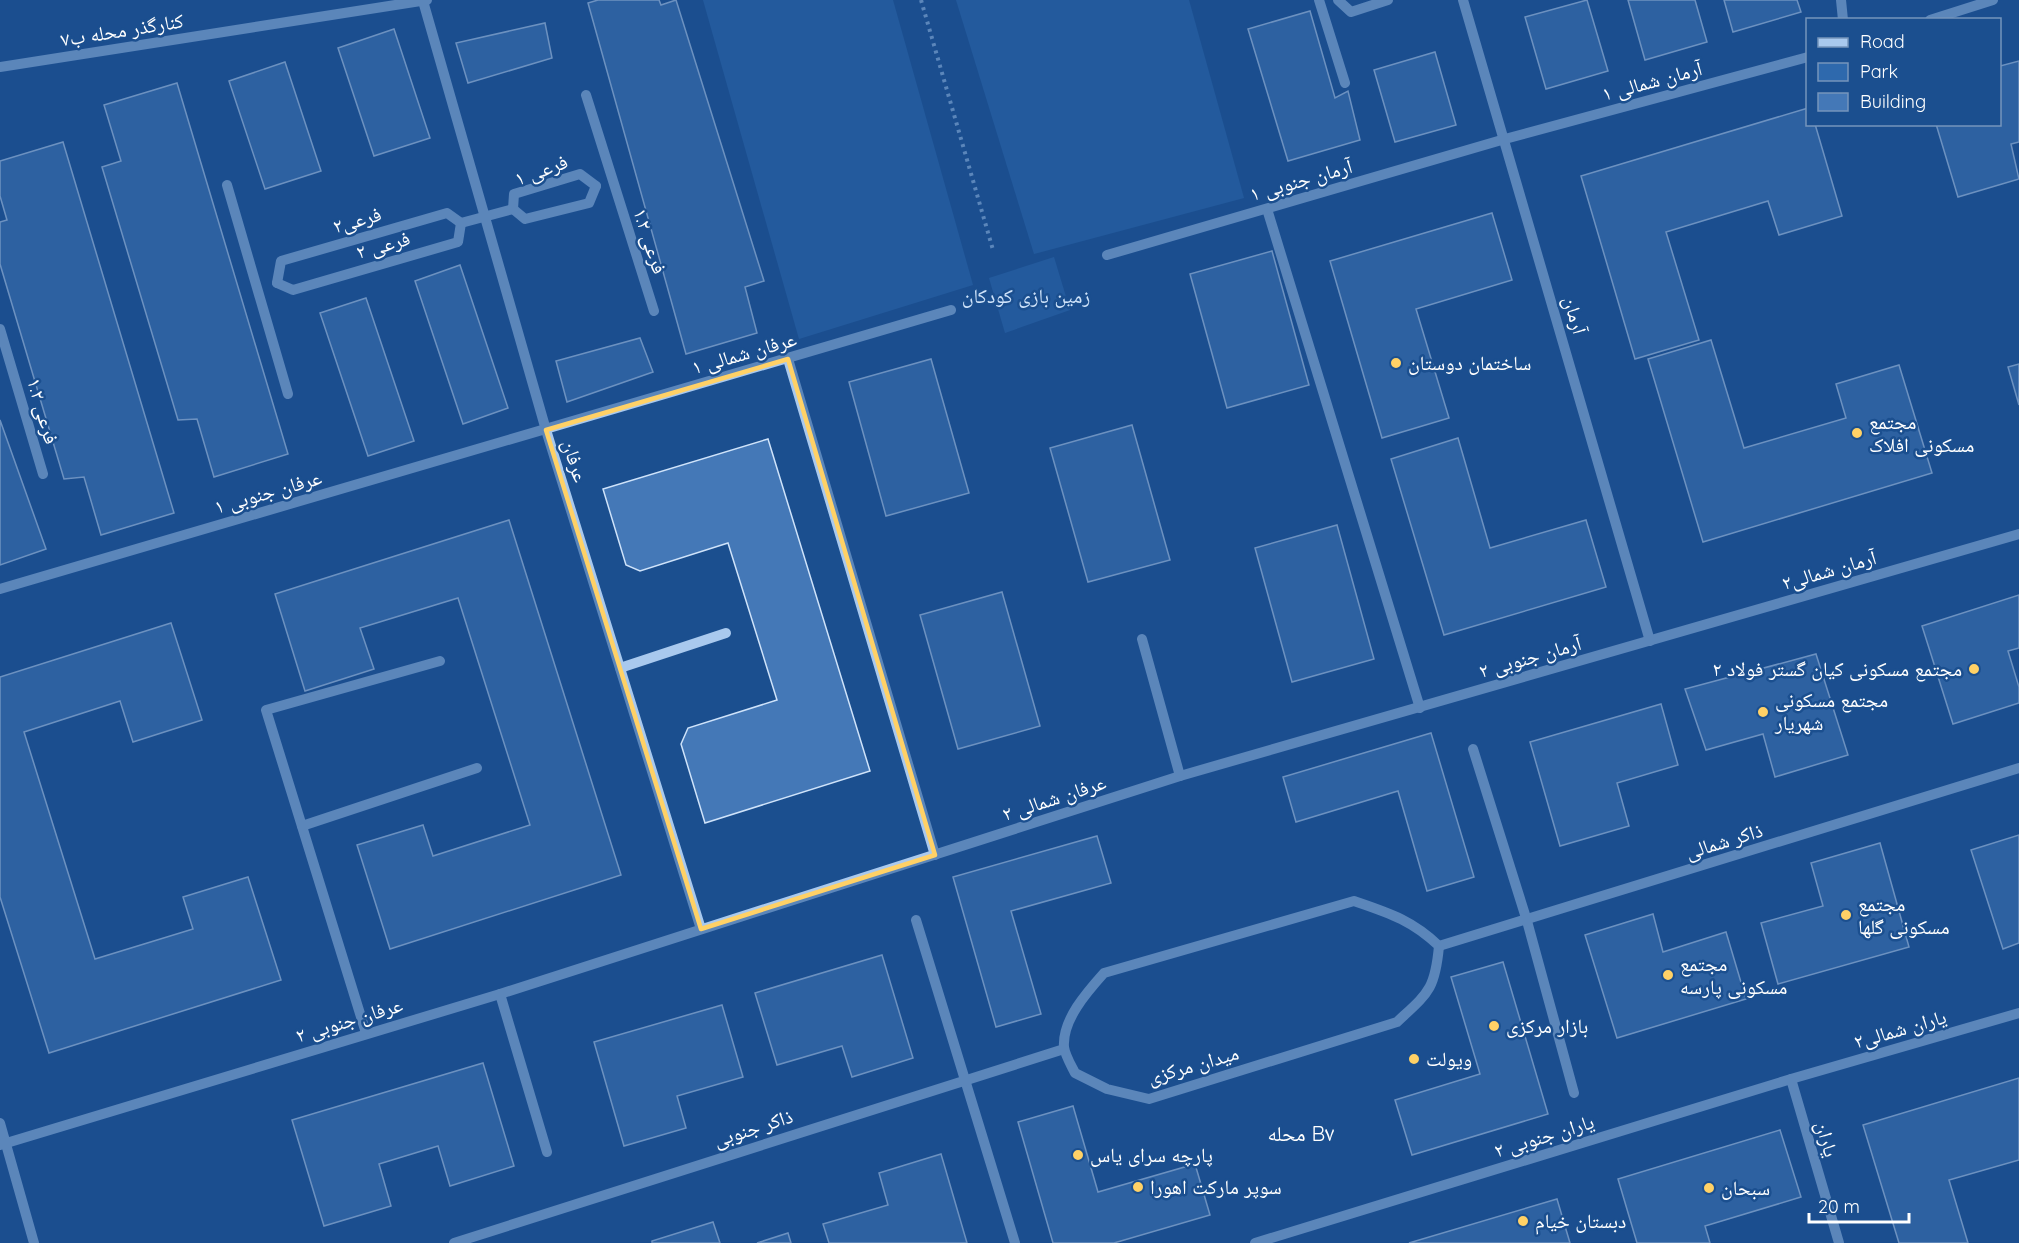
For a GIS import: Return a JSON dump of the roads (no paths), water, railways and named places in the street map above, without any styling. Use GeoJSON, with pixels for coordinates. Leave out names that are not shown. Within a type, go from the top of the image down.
{"type":"FeatureCollection","features":[{"type":"Feature","properties":{"kind":"street","name":"کنارگذر محله ب۷"},"geometry":{"type":"LineString","coordinates":[[0,67],[425,0]]}},
{"type":"Feature","properties":{"kind":"street","name":"عرفان"},"geometry":{"type":"LineString","coordinates":[[425,0],[546,429],[700,929]]}},
{"type":"Feature","properties":{"kind":"street"},"geometry":{"type":"LineString","coordinates":[[1345,83],[1320,3],[1338,0],[1351,12],[1388,0]]}},
{"type":"Feature","properties":{"kind":"street","name":"آرمان"},"geometry":{"type":"LineString","coordinates":[[1463,0],[1650,641]]}},
{"type":"Feature","properties":{"kind":"street"},"geometry":{"type":"LineString","coordinates":[[1840,0],[1843,18]]}},
{"type":"Feature","properties":{"kind":"street"},"geometry":{"type":"LineString","coordinates":[[1935,18],[1976,2],[1993,0]]}},
{"type":"Feature","properties":{"kind":"street","name":"آرمان شمالی ۱"},"geometry":{"type":"LineString","coordinates":[[1505,139],[1806,58]]}},
{"type":"Feature","properties":{"kind":"street","name":"فرعی ۱.۲"},"geometry":{"type":"LineString","coordinates":[[586,95],[654,311]]}},
{"type":"Feature","properties":{"kind":"street","name":"آرمان جنوبی ۱"},"geometry":{"type":"LineString","coordinates":[[1107,255],[1505,139]]}},
{"type":"Feature","properties":{"kind":"street","name":"فرعی ۱"},"geometry":{"type":"LineString","coordinates":[[580,174],[596,186],[588,203],[525,219],[513,209],[514,194],[580,174]]}},
{"type":"Feature","properties":{"kind":"street"},"geometry":{"type":"LineString","coordinates":[[596,186],[612,181]]}},
{"type":"Feature","properties":{"kind":"street"},"geometry":{"type":"LineString","coordinates":[[227,185],[288,394]]}},
{"type":"Feature","properties":{"kind":"street","name":"فرعی ۱"},"geometry":{"type":"LineString","coordinates":[[485,216],[513,209]]}},
{"type":"Feature","properties":{"kind":"street"},"geometry":{"type":"LineString","coordinates":[[1267,209],[1420,708]]}},
{"type":"Feature","properties":{"kind":"street","name":"فرعی۲"},"geometry":{"type":"LineString","coordinates":[[277,283],[281,261],[447,213],[461,223]]}},
{"type":"Feature","properties":{"kind":"street"},"geometry":{"type":"LineString","coordinates":[[461,223],[485,216]]}},
{"type":"Feature","properties":{"kind":"street","name":"فرعی ۲"},"geometry":{"type":"LineString","coordinates":[[277,283],[293,290],[458,242],[461,223]]}},
{"type":"Feature","properties":{"kind":"street"},"geometry":{"type":"LineString","coordinates":[[257,289],[277,283]]}},
{"type":"Feature","properties":{"kind":"street","name":"عرفان شمالی ۱"},"geometry":{"type":"LineString","coordinates":[[546,429],[951,310]]}},
{"type":"Feature","properties":{"kind":"street","name":"فرعی ۱.۲"},"geometry":{"type":"LineString","coordinates":[[0,329],[4,359],[43,474]]}},
{"type":"Feature","properties":{"kind":"street"},"geometry":{"type":"LineString","coordinates":[[788,359],[935,855]]}},
{"type":"Feature","properties":{"kind":"street","name":"عرفان جنوبی ۱"},"geometry":{"type":"LineString","coordinates":[[0,589],[546,429]]}},
{"type":"Feature","properties":{"kind":"street","name":"آرمان شمالی۲"},"geometry":{"type":"LineString","coordinates":[[1650,641],[2019,534]]}},
{"type":"Feature","properties":{"kind":"street"},"geometry":{"type":"LineString","coordinates":[[620,668],[726,633]]}},
{"type":"Feature","properties":{"kind":"street"},"geometry":{"type":"LineString","coordinates":[[1142,639],[1180,776]]}},
{"type":"Feature","properties":{"kind":"street","name":"آرمان جنوبی ۲"},"geometry":{"type":"LineString","coordinates":[[1420,708],[1650,641]]}},
{"type":"Feature","properties":{"kind":"street"},"geometry":{"type":"LineString","coordinates":[[366,1033],[266,710],[440,661]]}},
{"type":"Feature","properties":{"kind":"street","name":"عرفان شمالی ۲"},"geometry":{"type":"LineString","coordinates":[[700,929],[1180,776],[1420,708]]}},
{"type":"Feature","properties":{"kind":"street"},"geometry":{"type":"LineString","coordinates":[[1473,749],[1527,921],[1574,1093]]}},
{"type":"Feature","properties":{"kind":"street"},"geometry":{"type":"LineString","coordinates":[[302,826],[477,768]]}},
{"type":"Feature","properties":{"kind":"street","name":"ذاکر شمالی"},"geometry":{"type":"LineString","coordinates":[[1439,946],[1527,921],[2019,768]]}},
{"type":"Feature","properties":{"kind":"street"},"geometry":{"type":"LineString","coordinates":[[1064,1049],[1065,1029],[1088,992],[1104,973],[1354,901],[1403,918],[1423,930],[1439,946]]}},
{"type":"Feature","properties":{"kind":"street"},"geometry":{"type":"LineString","coordinates":[[916,920],[1015,1243]]}},
{"type":"Feature","properties":{"kind":"street","name":"عرفان جنوبی ۲"},"geometry":{"type":"LineString","coordinates":[[3,1144],[500,994],[700,929]]}},
{"type":"Feature","properties":{"kind":"street","name":"میدان مرکزی"},"geometry":{"type":"LineString","coordinates":[[1064,1049],[1075,1073],[1107,1089],[1149,1099],[1397,1022],[1423,998],[1436,977],[1439,946]]}},
{"type":"Feature","properties":{"kind":"street"},"geometry":{"type":"LineString","coordinates":[[500,994],[547,1152]]}},
{"type":"Feature","properties":{"kind":"street","name":"یاران شمالی۲"},"geometry":{"type":"LineString","coordinates":[[1791,1079],[2019,1013]]}},
{"type":"Feature","properties":{"kind":"street","name":"ذاکر جنوبی"},"geometry":{"type":"LineString","coordinates":[[454,1243],[1064,1049]]}},
{"type":"Feature","properties":{"kind":"street","name":"یاران جنوبی ۲"},"geometry":{"type":"LineString","coordinates":[[1255,1243],[1791,1079]]}},
{"type":"Feature","properties":{"kind":"street","name":"یاران"},"geometry":{"type":"LineString","coordinates":[[1791,1079],[1839,1243]]}},
{"type":"Feature","properties":{"kind":"street"},"geometry":{"type":"LineString","coordinates":[[0,1123],[3,1144],[34,1243]]}},
{"type":"Feature","properties":{"kind":"place","name":"ساختمان دوستان"},"geometry":{"type":"Point","coordinates":[1396,363]}},
{"type":"Feature","properties":{"kind":"place","name":"مجتمع مسکونی افلاک"},"geometry":{"type":"Point","coordinates":[1857,433]}},
{"type":"Feature","properties":{"kind":"place","name":"مجتمع مسکونی کیان گستر فولاد ۲"},"geometry":{"type":"Point","coordinates":[1974,669]}},
{"type":"Feature","properties":{"kind":"place","name":"مجتمع مسکونی شهریار"},"geometry":{"type":"Point","coordinates":[1763,712]}},
{"type":"Feature","properties":{"kind":"place","name":"مجتمع مسکونی گلها"},"geometry":{"type":"Point","coordinates":[1846,915]}},
{"type":"Feature","properties":{"kind":"place","name":"مجتمع مسکونی پارسه"},"geometry":{"type":"Point","coordinates":[1668,975]}},
{"type":"Feature","properties":{"kind":"place","name":"بازار مرکزی"},"geometry":{"type":"Point","coordinates":[1494,1026]}},
{"type":"Feature","properties":{"kind":"place","name":"ویولت"},"geometry":{"type":"Point","coordinates":[1414,1059]}},
{"type":"Feature","properties":{"kind":"place","name":"پارچه سرای یاس"},"geometry":{"type":"Point","coordinates":[1078,1155]}},
{"type":"Feature","properties":{"kind":"place","name":"سوپر مارکت اهورا"},"geometry":{"type":"Point","coordinates":[1138,1187]}},
{"type":"Feature","properties":{"kind":"place","name":"سبحان"},"geometry":{"type":"Point","coordinates":[1709,1188]}},
{"type":"Feature","properties":{"kind":"place","name":"دبستان خیام"},"geometry":{"type":"Point","coordinates":[1523,1221]}},
{"type":"Feature","properties":{"kind":"district","name":"محله B۷"},"geometry":{"type":"Point","coordinates":[1301,1134]}},
{"type":"Feature","properties":{"kind":"park label","name":"زمین بازی کودکان"},"geometry":{"type":"Point","coordinates":[1026,296]}}]}
